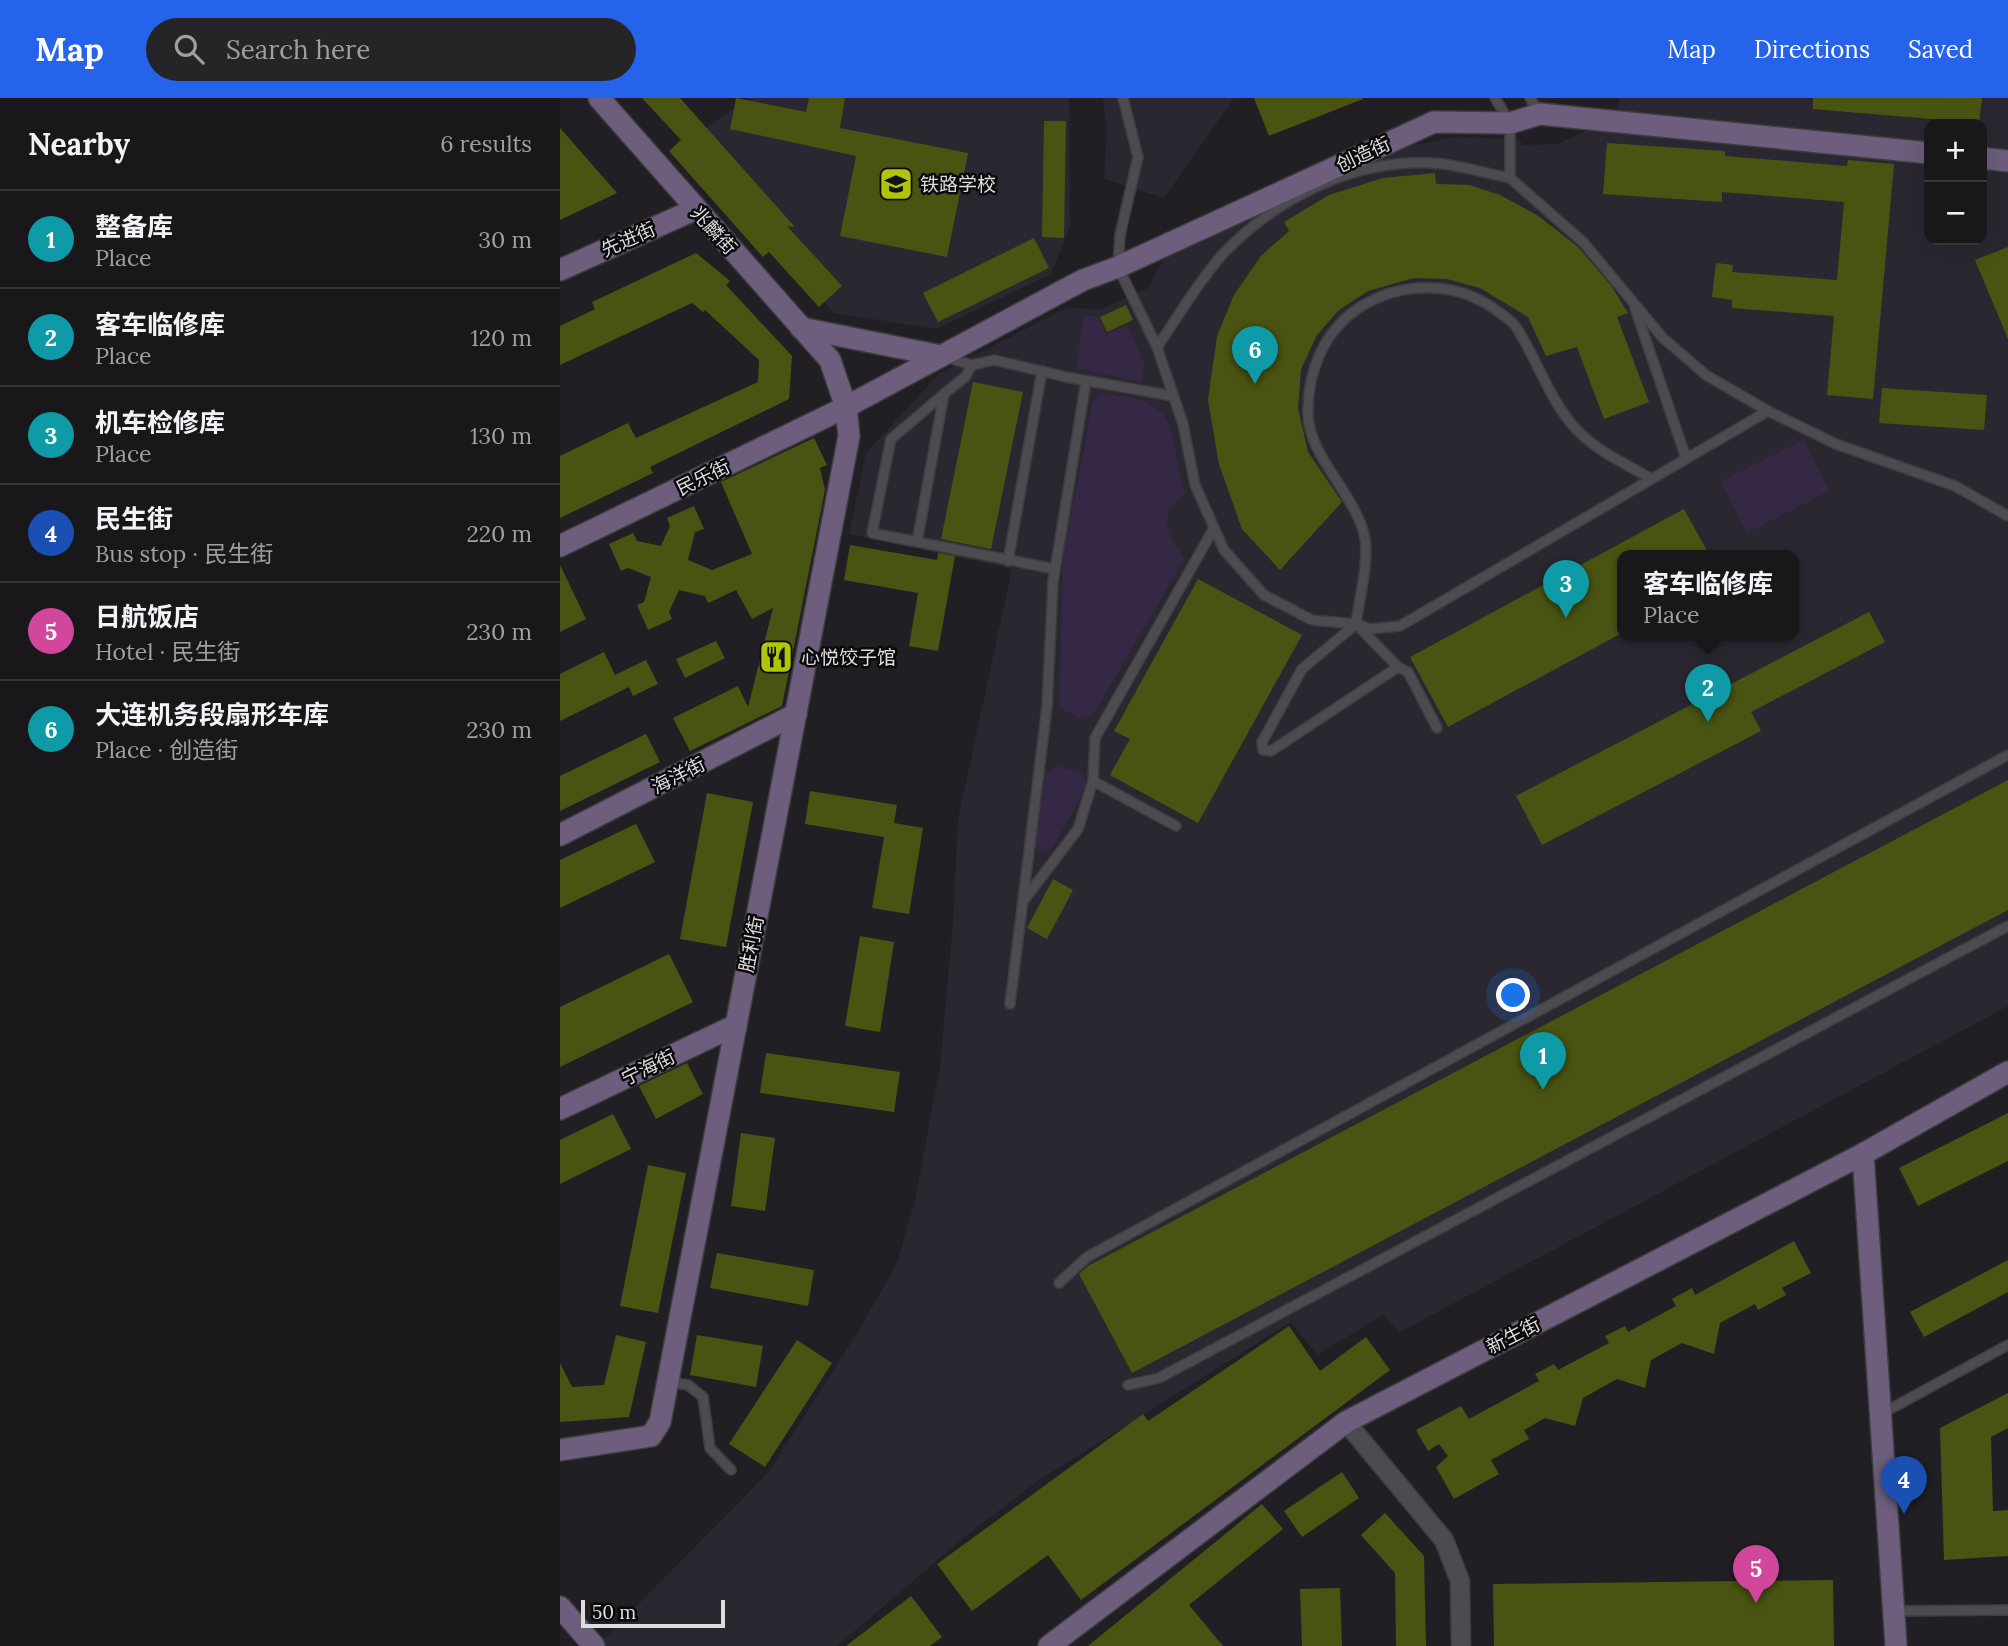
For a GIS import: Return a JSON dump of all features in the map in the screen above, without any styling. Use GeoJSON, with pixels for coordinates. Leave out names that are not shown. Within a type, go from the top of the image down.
{"type":"FeatureCollection","features":[{"type":"Feature","properties":{"kind":"street","name":"兆麟街"},"geometry":{"type":"LineString","coordinates":[[599,98],[830,360]]}},
{"type":"Feature","properties":{"kind":"street","name":"创造街"},"geometry":{"type":"LineString","coordinates":[[846,407],[1083,280],[1118,267],[1434,122],[1510,123],[1535,106],[1924,152]]}},
{"type":"Feature","properties":{"kind":"street"},"geometry":{"type":"LineString","coordinates":[[1987,159],[2008,161]]}},
{"type":"Feature","properties":{"kind":"street","name":"先进街"},"geometry":{"type":"LineString","coordinates":[[560,270],[696,209]]}},
{"type":"Feature","properties":{"kind":"street"},"geometry":{"type":"LineString","coordinates":[[801,328],[941,356]]}},
{"type":"Feature","properties":{"kind":"street","name":"胜利街"},"geometry":{"type":"LineString","coordinates":[[560,1450],[651,1436],[660,1422],[830,547],[849,436],[846,407],[830,360]]}},
{"type":"Feature","properties":{"kind":"street","name":"民乐街"},"geometry":{"type":"LineString","coordinates":[[560,546],[846,407]]}},
{"type":"Feature","properties":{"kind":"street","name":"海洋街"},"geometry":{"type":"LineString","coordinates":[[560,835],[796,714]]}},
{"type":"Feature","properties":{"kind":"street","name":"宁海街"},"geometry":{"type":"LineString","coordinates":[[560,1109],[736,1025]]}},
{"type":"Feature","properties":{"kind":"street","name":"新生街"},"geometry":{"type":"LineString","coordinates":[[1049,1646],[1346,1422],[1863,1154],[2008,1072]]}},
{"type":"Feature","properties":{"kind":"street"},"geometry":{"type":"LineString","coordinates":[[1863,1154],[1896,1646]]}},
{"type":"Feature","properties":{"kind":"street"},"geometry":{"type":"LineString","coordinates":[[1346,1422],[1444,1540],[1460,1581],[1461,1646]]}},
{"type":"Feature","properties":{"kind":"street"},"geometry":{"type":"LineString","coordinates":[[560,1607],[594,1646]]}},
{"type":"Feature","properties":{"kind":"lane"},"geometry":{"type":"LineString","coordinates":[[1123,98],[1138,157],[1120,235],[1118,267],[1157,347],[1183,424],[1195,485],[1224,550],[1264,595],[1312,620],[1356,624],[1370,629],[1400,626],[1768,411]]}},
{"type":"Feature","properties":{"kind":"lane"},"geometry":{"type":"LineString","coordinates":[[1495,98],[1510,123],[1510,178]]}},
{"type":"Feature","properties":{"kind":"lane"},"geometry":{"type":"LineString","coordinates":[[1157,347],[1222,256],[1269,215],[1316,187],[1375,164],[1432,163],[1510,178],[1583,242],[1663,338],[1706,374],[1768,411],[1836,444],[1955,486],[2008,516]]}},
{"type":"Feature","properties":{"kind":"lane"},"geometry":{"type":"LineString","coordinates":[[1398,667],[1289,740],[1271,751],[1263,750],[1262,742],[1302,669],[1356,624],[1365,539],[1340,484],[1315,444],[1308,418],[1309,393],[1315,365],[1331,332],[1357,309],[1382,294],[1414,287],[1443,289],[1472,296],[1515,325],[1574,427],[1598,449],[1650,478]]}},
{"type":"Feature","properties":{"kind":"lane"},"geometry":{"type":"LineString","coordinates":[[1633,302],[1686,458]]}},
{"type":"Feature","properties":{"kind":"lane"},"geometry":{"type":"LineString","coordinates":[[941,356],[972,365],[994,360],[1086,381],[1173,396]]}},
{"type":"Feature","properties":{"kind":"lane"},"geometry":{"type":"LineString","coordinates":[[972,365],[965,377],[891,439],[872,533],[1055,569]]}},
{"type":"Feature","properties":{"kind":"lane"},"geometry":{"type":"LineString","coordinates":[[1008,561],[1042,371]]}},
{"type":"Feature","properties":{"kind":"lane"},"geometry":{"type":"LineString","coordinates":[[1010,1004],[1047,707],[1055,569],[1086,381]]}},
{"type":"Feature","properties":{"kind":"lane"},"geometry":{"type":"LineString","coordinates":[[917,542],[944,394]]}},
{"type":"Feature","properties":{"kind":"lane"},"geometry":{"type":"LineString","coordinates":[[1023,902],[1078,829],[1093,781],[1095,738],[1214,528]]}},
{"type":"Feature","properties":{"kind":"lane"},"geometry":{"type":"LineString","coordinates":[[1356,624],[1398,667],[1408,672],[1437,728]]}},
{"type":"Feature","properties":{"kind":"lane"},"geometry":{"type":"LineString","coordinates":[[1059,1283],[1087,1257],[2008,755]]}},
{"type":"Feature","properties":{"kind":"lane"},"geometry":{"type":"LineString","coordinates":[[1093,781],[1176,826]]}},
{"type":"Feature","properties":{"kind":"lane"},"geometry":{"type":"LineString","coordinates":[[1128,1385],[1159,1378],[2008,926]]}},
{"type":"Feature","properties":{"kind":"lane"},"geometry":{"type":"LineString","coordinates":[[1881,1414],[2008,1345]]}},
{"type":"Feature","properties":{"kind":"lane"},"geometry":{"type":"LineString","coordinates":[[668,1382],[688,1385],[703,1397],[710,1448],[731,1470]]}},
{"type":"Feature","properties":{"kind":"lane"},"geometry":{"type":"LineString","coordinates":[[1895,1611],[2008,1610]]}},
{"type":"Feature","properties":{"kind":"shaded area","name":"铁路学校"},"geometry":{"type":"Polygon","coordinates":[[[750,98],[1069,98],[1070,226],[1051,274],[936,329],[834,313],[684,142],[750,98]]]}},
{"type":"Feature","properties":{"kind":"shaded area"},"geometry":{"type":"Polygon","coordinates":[[[1103,98],[1234,98],[1164,198],[1104,179],[1107,131],[1103,98]]]}},
{"type":"Feature","properties":{"kind":"shaded area"},"geometry":{"type":"Polygon","coordinates":[[[1619,98],[2008,98],[2008,1006],[1400,1332],[1383,1315],[1317,1355],[1291,1322],[1042,1478],[968,1534],[837,1646],[597,1646],[768,1473],[861,1327],[898,1261],[916,1196],[940,1066],[953,922],[958,819],[1012,569],[849,534],[866,453],[939,374],[1068,307],[1099,310],[1148,288],[1166,255],[1402,148],[1453,137],[1518,139],[1524,145],[1558,144],[1616,116],[1619,98]]]}},
{"type":"Feature","properties":{"kind":"shaded area"},"geometry":{"type":"Polygon","coordinates":[[[1084,315],[1098,317],[1106,334],[1127,325],[1144,363],[1142,382],[1076,368],[1084,315]]]}},
{"type":"Feature","properties":{"kind":"shaded area"},"geometry":{"type":"Polygon","coordinates":[[[1102,394],[1129,397],[1147,403],[1160,411],[1168,422],[1185,493],[1170,510],[1167,525],[1184,559],[1093,715],[1079,718],[1059,707],[1063,558],[1093,400],[1102,394]]]}},
{"type":"Feature","properties":{"kind":"shaded area"},"geometry":{"type":"Polygon","coordinates":[[[1803,440],[1829,491],[1747,533],[1721,481],[1803,440]]]}},
{"type":"Feature","properties":{"kind":"shaded area"},"geometry":{"type":"Polygon","coordinates":[[[1059,766],[1083,774],[1086,786],[1053,847],[1041,853],[1034,845],[1046,773],[1059,766]]]}},
{"type":"Feature","properties":{"kind":"building"},"geometry":{"type":"Polygon","coordinates":[[[642,98],[680,98],[795,227],[787,226],[842,286],[819,307],[769,252],[763,257],[669,151],[681,140],[642,98]]]}},
{"type":"Feature","properties":{"kind":"building"},"geometry":{"type":"Polygon","coordinates":[[[736,98],[806,112],[809,98],[845,98],[840,128],[968,153],[947,257],[840,236],[856,156],[730,129],[736,98]]]}},
{"type":"Feature","properties":{"kind":"building"},"geometry":{"type":"Polygon","coordinates":[[[1254,98],[1363,98],[1363,99],[1269,136],[1254,98]]]}},
{"type":"Feature","properties":{"kind":"building"},"geometry":{"type":"Polygon","coordinates":[[[1813,98],[1982,98],[1979,119],[1932,119],[1813,109],[1813,98]]]}},
{"type":"Feature","properties":{"kind":"building"},"geometry":{"type":"Polygon","coordinates":[[[1044,121],[1066,121],[1064,238],[1042,237],[1044,121]]]}},
{"type":"Feature","properties":{"kind":"building"},"geometry":{"type":"Polygon","coordinates":[[[560,128],[617,193],[560,220],[560,128]]]}},
{"type":"Feature","properties":{"kind":"building"},"geometry":{"type":"Polygon","coordinates":[[[1607,143],[1725,151],[1725,156],[1847,166],[1848,160],[1894,164],[1873,399],[1827,395],[1834,316],[1732,308],[1732,300],[1712,297],[1716,263],[1733,265],[1732,272],[1837,280],[1844,202],[1722,192],[1722,202],[1603,194],[1607,143]]]}},
{"type":"Feature","properties":{"kind":"building"},"geometry":{"type":"Polygon","coordinates":[[[1435,173],[1436,184],[1469,185],[1500,195],[1537,215],[1578,247],[1612,287],[1628,313],[1617,317],[1649,402],[1604,419],[1577,347],[1546,356],[1528,317],[1480,288],[1447,279],[1414,278],[1368,291],[1339,310],[1317,335],[1301,369],[1298,408],[1308,452],[1342,502],[1280,570],[1242,529],[1219,464],[1208,400],[1217,336],[1234,295],[1261,256],[1289,231],[1284,222],[1329,195],[1383,178],[1435,173]]]}},
{"type":"Feature","properties":{"kind":"building"},"geometry":{"type":"Polygon","coordinates":[[[1034,238],[1049,268],[938,322],[923,293],[1034,238]]]}},
{"type":"Feature","properties":{"kind":"building"},"geometry":{"type":"Polygon","coordinates":[[[2008,247],[2008,339],[1975,260],[2008,247]]]}},
{"type":"Feature","properties":{"kind":"building"},"geometry":{"type":"Polygon","coordinates":[[[696,253],[730,281],[726,285],[792,356],[789,399],[650,467],[653,473],[560,518],[560,456],[628,423],[636,438],[758,382],[759,360],[705,310],[703,312],[692,303],[560,365],[560,326],[595,309],[592,302],[696,253]]]}},
{"type":"Feature","properties":{"kind":"building"},"geometry":{"type":"Polygon","coordinates":[[[1126,305],[1133,320],[1107,332],[1100,317],[1126,305]]]}},
{"type":"Feature","properties":{"kind":"building"},"geometry":{"type":"Polygon","coordinates":[[[973,382],[1023,392],[991,549],[941,539],[973,382]]]}},
{"type":"Feature","properties":{"kind":"building"},"geometry":{"type":"Polygon","coordinates":[[[1882,388],[1987,395],[1984,430],[1879,423],[1882,388]]]}},
{"type":"Feature","properties":{"kind":"building"},"geometry":{"type":"Polygon","coordinates":[[[814,438],[827,465],[820,468],[825,490],[782,706],[690,751],[673,718],[738,686],[748,707],[773,608],[752,619],[736,590],[708,603],[705,596],[679,590],[669,612],[672,619],[648,630],[637,605],[644,602],[651,577],[628,568],[621,571],[609,544],[633,533],[637,541],[661,546],[670,526],[667,518],[694,506],[704,529],[695,532],[688,560],[712,570],[752,554],[721,482],[814,438]]]}},
{"type":"Feature","properties":{"kind":"building"},"geometry":{"type":"Polygon","coordinates":[[[1684,509],[1707,550],[1617,550],[1617,636],[1448,727],[1410,657],[1684,509]]]}},
{"type":"Feature","properties":{"kind":"building"},"geometry":{"type":"Polygon","coordinates":[[[850,545],[937,560],[938,553],[955,556],[938,651],[909,646],[918,593],[844,580],[850,545]]]}},
{"type":"Feature","properties":{"kind":"building"},"geometry":{"type":"Polygon","coordinates":[[[560,565],[586,619],[560,632],[560,565]]]}},
{"type":"Feature","properties":{"kind":"building"},"geometry":{"type":"Polygon","coordinates":[[[1198,579],[1302,635],[1198,823],[1110,775],[1130,739],[1114,731],[1198,579]]]}},
{"type":"Feature","properties":{"kind":"building"},"geometry":{"type":"Polygon","coordinates":[[[1869,612],[1885,642],[1751,712],[1761,731],[1542,845],[1516,796],[1869,612]]]}},
{"type":"Feature","properties":{"kind":"building"},"geometry":{"type":"Polygon","coordinates":[[[716,641],[725,658],[685,678],[676,659],[716,641]]]}},
{"type":"Feature","properties":{"kind":"building"},"geometry":{"type":"Polygon","coordinates":[[[604,652],[615,675],[646,660],[658,684],[633,696],[629,687],[560,721],[560,674],[604,652]]]}},
{"type":"Feature","properties":{"kind":"building"},"geometry":{"type":"Polygon","coordinates":[[[646,734],[660,762],[560,811],[560,776],[646,734]]]}},
{"type":"Feature","properties":{"kind":"building"},"geometry":{"type":"Polygon","coordinates":[[[2008,780],[2008,910],[1132,1373],[1079,1274],[1088,1266],[2008,780]]]}},
{"type":"Feature","properties":{"kind":"building"},"geometry":{"type":"Polygon","coordinates":[[[810,791],[897,805],[894,823],[923,828],[909,914],[872,908],[884,837],[805,824],[810,791]]]}},
{"type":"Feature","properties":{"kind":"building"},"geometry":{"type":"Polygon","coordinates":[[[707,793],[753,802],[726,947],[680,939],[707,793]]]}},
{"type":"Feature","properties":{"kind":"building"},"geometry":{"type":"Polygon","coordinates":[[[636,824],[655,862],[560,908],[560,860],[636,824]]]}},
{"type":"Feature","properties":{"kind":"building"},"geometry":{"type":"Polygon","coordinates":[[[1053,879],[1073,890],[1047,939],[1027,928],[1053,879]]]}},
{"type":"Feature","properties":{"kind":"building"},"geometry":{"type":"Polygon","coordinates":[[[860,936],[894,942],[880,1032],[845,1026],[860,936]]]}},
{"type":"Feature","properties":{"kind":"building"},"geometry":{"type":"Polygon","coordinates":[[[669,954],[693,1002],[560,1067],[560,1007],[669,954]]]}},
{"type":"Feature","properties":{"kind":"building"},"geometry":{"type":"Polygon","coordinates":[[[766,1053],[900,1072],[894,1112],[760,1093],[766,1053]]]}},
{"type":"Feature","properties":{"kind":"building"},"geometry":{"type":"Polygon","coordinates":[[[687,1063],[703,1094],[656,1119],[639,1086],[687,1063]]]}},
{"type":"Feature","properties":{"kind":"building"},"geometry":{"type":"Polygon","coordinates":[[[2008,1113],[2008,1161],[1918,1206],[1899,1168],[2008,1113]]]}},
{"type":"Feature","properties":{"kind":"building"},"geometry":{"type":"Polygon","coordinates":[[[613,1114],[631,1149],[560,1184],[560,1140],[613,1114]]]}},
{"type":"Feature","properties":{"kind":"building"},"geometry":{"type":"Polygon","coordinates":[[[741,1133],[775,1138],[765,1211],[731,1206],[741,1133]]]}},
{"type":"Feature","properties":{"kind":"building"},"geometry":{"type":"Polygon","coordinates":[[[648,1165],[686,1173],[658,1313],[620,1306],[648,1165]]]}},
{"type":"Feature","properties":{"kind":"building"},"geometry":{"type":"Polygon","coordinates":[[[1794,1241],[1811,1273],[1782,1288],[1786,1295],[1758,1310],[1755,1304],[1720,1323],[1714,1354],[1682,1343],[1651,1360],[1645,1388],[1617,1379],[1583,1398],[1575,1426],[1545,1418],[1524,1430],[1529,1439],[1491,1460],[1499,1474],[1454,1499],[1436,1467],[1448,1456],[1439,1444],[1428,1451],[1416,1430],[1461,1406],[1469,1419],[1539,1381],[1535,1374],[1554,1364],[1558,1370],[1609,1343],[1605,1336],[1625,1326],[1628,1332],[1676,1306],[1672,1299],[1692,1288],[1695,1295],[1794,1241]]]}},
{"type":"Feature","properties":{"kind":"building"},"geometry":{"type":"Polygon","coordinates":[[[717,1253],[814,1270],[808,1306],[710,1288],[717,1253]]]}},
{"type":"Feature","properties":{"kind":"building"},"geometry":{"type":"Polygon","coordinates":[[[2008,1260],[2008,1292],[1924,1337],[1910,1312],[2008,1260]]]}},
{"type":"Feature","properties":{"kind":"building"},"geometry":{"type":"Polygon","coordinates":[[[1289,1326],[1320,1371],[1366,1337],[1390,1370],[1081,1600],[1048,1555],[972,1611],[937,1564],[1143,1414],[1148,1421],[1289,1326]]]}},
{"type":"Feature","properties":{"kind":"building"},"geometry":{"type":"Polygon","coordinates":[[[616,1335],[646,1342],[629,1417],[560,1422],[560,1363],[572,1387],[604,1385],[616,1335]]]}},
{"type":"Feature","properties":{"kind":"building"},"geometry":{"type":"Polygon","coordinates":[[[697,1335],[763,1346],[756,1387],[690,1375],[697,1335]]]}},
{"type":"Feature","properties":{"kind":"building"},"geometry":{"type":"Polygon","coordinates":[[[797,1340],[832,1363],[765,1467],[729,1444],[797,1340]]]}},
{"type":"Feature","properties":{"kind":"building"},"geometry":{"type":"Polygon","coordinates":[[[2008,1393],[2008,1428],[1991,1437],[1993,1511],[2008,1510],[2008,1556],[1944,1560],[1940,1428],[2008,1393]]]}},
{"type":"Feature","properties":{"kind":"building"},"geometry":{"type":"Polygon","coordinates":[[[1342,1472],[1359,1498],[1302,1537],[1284,1511],[1342,1472]]]}},
{"type":"Feature","properties":{"kind":"building"},"geometry":{"type":"Polygon","coordinates":[[[1262,1504],[1283,1529],[1189,1605],[1223,1646],[1088,1646],[1262,1504]]]}},
{"type":"Feature","properties":{"kind":"building"},"geometry":{"type":"Polygon","coordinates":[[[1385,1513],[1424,1556],[1426,1646],[1396,1646],[1395,1573],[1361,1535],[1385,1513]]]}},
{"type":"Feature","properties":{"kind":"building"},"geometry":{"type":"Polygon","coordinates":[[[1833,1580],[1834,1646],[1494,1646],[1493,1584],[1833,1580]]]}},
{"type":"Feature","properties":{"kind":"building"},"geometry":{"type":"Polygon","coordinates":[[[1340,1588],[1342,1646],[1302,1646],[1300,1589],[1340,1588]]]}},
{"type":"Feature","properties":{"kind":"building"},"geometry":{"type":"Polygon","coordinates":[[[911,1596],[942,1637],[930,1646],[846,1646],[911,1596]]]}},
{"type":"Feature","properties":{"kind":"place","name":"铁路学校"},"geometry":{"type":"Point","coordinates":[896,184]}},
{"type":"Feature","properties":{"kind":"place","name":"大连机务段扇形车库"},"geometry":{"type":"Point","coordinates":[1255,384]}},
{"type":"Feature","properties":{"kind":"place","name":"机车检修库"},"geometry":{"type":"Point","coordinates":[1566,618]}},
{"type":"Feature","properties":{"kind":"place","name":"心悦饺子馆"},"geometry":{"type":"Point","coordinates":[776,657]}},
{"type":"Feature","properties":{"kind":"place","name":"客车临修库"},"geometry":{"type":"Point","coordinates":[1708,722]}},
{"type":"Feature","properties":{"kind":"place","name":"整备库"},"geometry":{"type":"Point","coordinates":[1543,1090]}},
{"type":"Feature","properties":{"kind":"place","name":"民生街"},"geometry":{"type":"Point","coordinates":[1904,1514]}},
{"type":"Feature","properties":{"kind":"place","name":"日航饭店"},"geometry":{"type":"Point","coordinates":[1756,1603]}}]}
